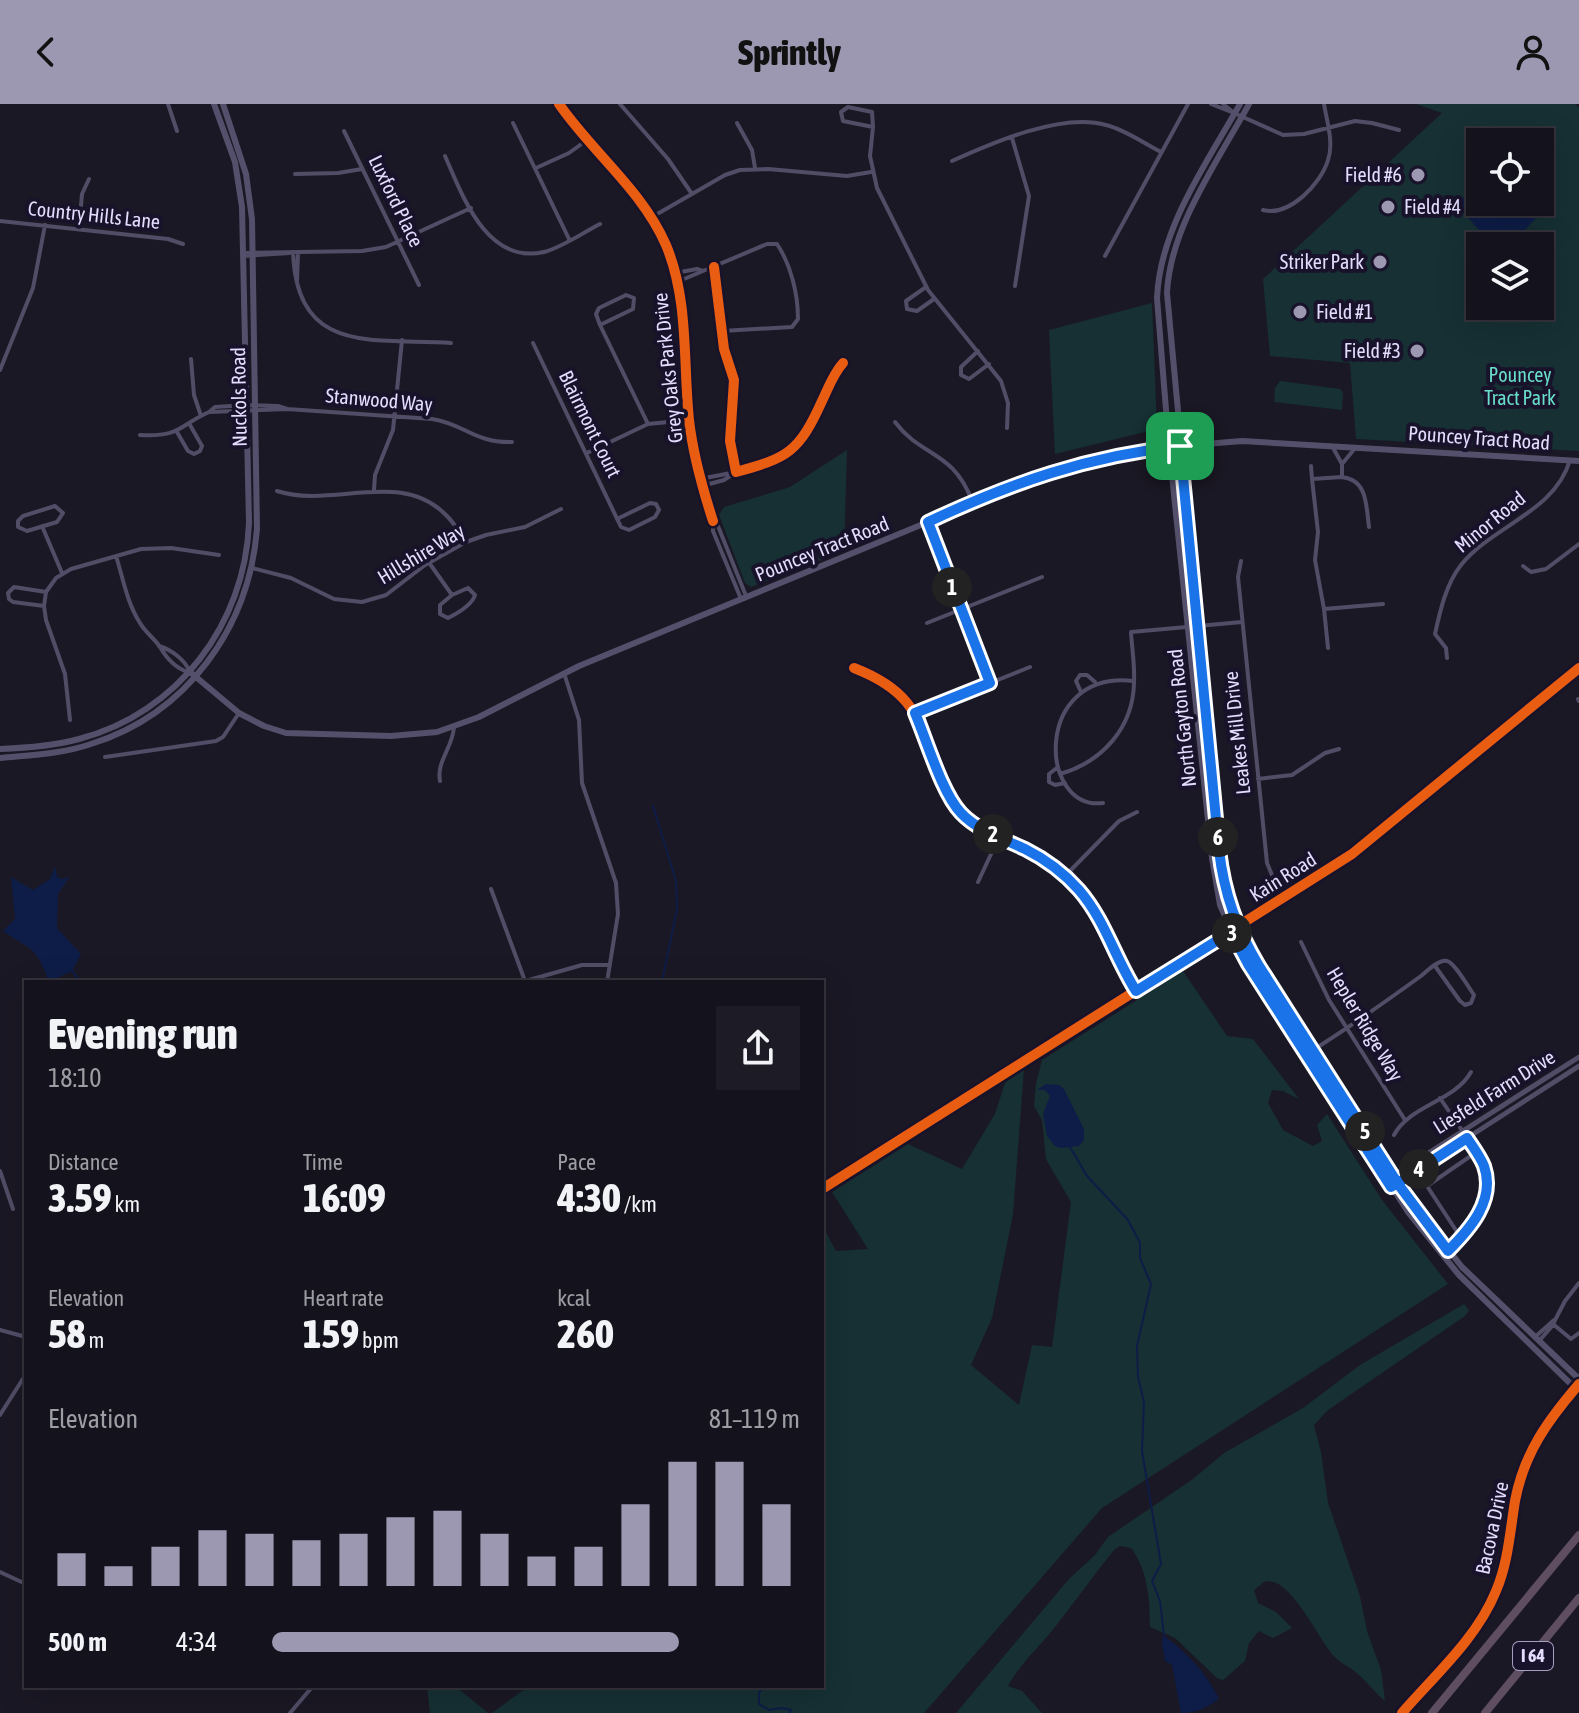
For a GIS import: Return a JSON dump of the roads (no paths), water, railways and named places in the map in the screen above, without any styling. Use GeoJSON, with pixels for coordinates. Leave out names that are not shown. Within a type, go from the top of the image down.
{"type":"FeatureCollection","features":[{"type":"Feature","properties":{"kind":"highway","name":"I 64"},"geometry":{"type":"LineString","coordinates":[[1432,1713],[1579,1535]]}},
{"type":"Feature","properties":{"kind":"highway","name":"I 64"},"geometry":{"type":"LineString","coordinates":[[1485,1713],[1579,1598]]}},
{"type":"Feature","properties":{"kind":"main road","name":"Nuckols Road"},"geometry":{"type":"LineString","coordinates":[[192,675],[219,647],[234,621],[252,568],[257,529],[256,408],[248,253],[235,162],[214,104]]}},
{"type":"Feature","properties":{"kind":"main road","name":"Nuckols Road"},"geometry":{"type":"LineString","coordinates":[[192,675],[224,623],[236,595],[244,565],[249,523],[247,408],[251,210],[236,136],[223,104]]}},
{"type":"Feature","properties":{"kind":"main road"},"geometry":{"type":"LineString","coordinates":[[1238,115],[1240,104]]}},
{"type":"Feature","properties":{"kind":"main road"},"geometry":{"type":"LineString","coordinates":[[1238,115],[1249,104]]}},
{"type":"Feature","properties":{"kind":"main road","name":"North Gayton Road"},"geometry":{"type":"LineString","coordinates":[[1238,115],[1188,216],[1169,269],[1167,310],[1221,865],[1234,929],[1248,964],[1392,1181],[1448,1251],[1537,1339],[1578,1386]]}},
{"type":"Feature","properties":{"kind":"main road","name":"North Gayton Road"},"geometry":{"type":"LineString","coordinates":[[1238,115],[1174,227],[1159,274],[1157,314],[1214,874],[1220,905],[1313,1050],[1422,1232],[1448,1263],[1578,1386]]}},
{"type":"Feature","properties":{"kind":"main road","name":"Pouncey Tract Road"},"geometry":{"type":"LineString","coordinates":[[192,675],[239,713],[264,726],[295,735],[403,736],[454,727],[479,717],[564,673],[972,501],[1079,463],[1169,447],[1242,441],[1579,461]]}},
{"type":"Feature","properties":{"kind":"main road"},"geometry":{"type":"LineString","coordinates":[[0,749],[61,743],[98,733],[142,712],[192,675]]}},
{"type":"Feature","properties":{"kind":"main road"},"geometry":{"type":"LineString","coordinates":[[0,758],[59,752],[107,739],[155,713],[192,675]]}},
{"type":"Feature","properties":{"kind":"street"},"geometry":{"type":"LineString","coordinates":[[168,104],[177,131]]}},
{"type":"Feature","properties":{"kind":"street","name":"Grey Oaks Park Drive"},"geometry":{"type":"LineString","coordinates":[[559,104],[652,217],[666,245],[682,303],[689,420],[700,479],[744,598]]}},
{"type":"Feature","properties":{"kind":"street"},"geometry":{"type":"LineString","coordinates":[[620,104],[668,159],[692,194]]}},
{"type":"Feature","properties":{"kind":"street"},"geometry":{"type":"LineString","coordinates":[[1105,256],[1188,104]]}},
{"type":"Feature","properties":{"kind":"street"},"geometry":{"type":"LineString","coordinates":[[1211,104],[1283,135],[1304,134],[1355,121],[1399,130]]}},
{"type":"Feature","properties":{"kind":"street"},"geometry":{"type":"LineString","coordinates":[[1223,104],[1238,115]]}},
{"type":"Feature","properties":{"kind":"street"},"geometry":{"type":"LineString","coordinates":[[1263,210],[1278,211],[1292,204],[1317,180],[1328,161],[1331,146],[1324,104]]}},
{"type":"Feature","properties":{"kind":"street"},"geometry":{"type":"LineString","coordinates":[[873,127],[845,122],[841,112],[848,107],[870,111],[874,116],[871,172],[877,188],[926,287],[1001,381],[1008,403],[1007,428]]}},
{"type":"Feature","properties":{"kind":"street"},"geometry":{"type":"LineString","coordinates":[[952,161],[992,143],[1057,124],[1089,122],[1123,131],[1161,152]]}},
{"type":"Feature","properties":{"kind":"street"},"geometry":{"type":"LineString","coordinates":[[513,123],[569,239]]}},
{"type":"Feature","properties":{"kind":"street"},"geometry":{"type":"LineString","coordinates":[[737,123],[752,150],[755,168]]}},
{"type":"Feature","properties":{"kind":"street","name":"Luxford Place"},"geometry":{"type":"LineString","coordinates":[[344,131],[419,285]]}},
{"type":"Feature","properties":{"kind":"street"},"geometry":{"type":"LineString","coordinates":[[1012,138],[1029,196],[1015,286]]}},
{"type":"Feature","properties":{"kind":"street"},"geometry":{"type":"LineString","coordinates":[[536,169],[569,153],[587,140]]}},
{"type":"Feature","properties":{"kind":"street"},"geometry":{"type":"LineString","coordinates":[[445,156],[484,231],[498,244],[518,253],[547,251],[600,224]]}},
{"type":"Feature","properties":{"kind":"street"},"geometry":{"type":"LineString","coordinates":[[652,217],[725,175],[755,168],[847,176],[871,172]]}},
{"type":"Feature","properties":{"kind":"street"},"geometry":{"type":"LineString","coordinates":[[295,174],[362,169]]}},
{"type":"Feature","properties":{"kind":"street"},"geometry":{"type":"LineString","coordinates":[[79,229],[82,194],[89,179]]}},
{"type":"Feature","properties":{"kind":"street"},"geometry":{"type":"LineString","coordinates":[[248,253],[284,255],[386,247],[471,208]]}},
{"type":"Feature","properties":{"kind":"street","name":"Country Hills Lane"},"geometry":{"type":"LineString","coordinates":[[0,221],[168,239],[183,244]]}},
{"type":"Feature","properties":{"kind":"street"},"geometry":{"type":"LineString","coordinates":[[0,370],[33,288],[45,225]]}},
{"type":"Feature","properties":{"kind":"street"},"geometry":{"type":"LineString","coordinates":[[677,282],[767,244],[777,244],[785,256],[798,304],[798,319],[792,327],[722,331]]}},
{"type":"Feature","properties":{"kind":"street"},"geometry":{"type":"LineString","coordinates":[[296,252],[297,281],[306,309],[317,322],[332,332],[348,337],[451,343]]}},
{"type":"Feature","properties":{"kind":"street"},"geometry":{"type":"LineString","coordinates":[[714,267],[724,349],[734,380],[730,441],[736,472]]}},
{"type":"Feature","properties":{"kind":"street"},"geometry":{"type":"LineString","coordinates":[[675,273],[697,269],[703,271]]}},
{"type":"Feature","properties":{"kind":"street"},"geometry":{"type":"LineString","coordinates":[[926,287],[906,301],[907,309],[917,311],[935,299]]}},
{"type":"Feature","properties":{"kind":"street"},"geometry":{"type":"LineString","coordinates":[[600,325],[633,309],[634,298],[626,295],[599,308],[596,316],[600,325],[648,424]]}},
{"type":"Feature","properties":{"kind":"street"},"geometry":{"type":"LineString","coordinates":[[374,490],[375,475],[392,437],[402,340]]}},
{"type":"Feature","properties":{"kind":"street","name":"Blairmont Court"},"geometry":{"type":"LineString","coordinates":[[533,343],[617,519]]}},
{"type":"Feature","properties":{"kind":"street"},"geometry":{"type":"LineString","coordinates":[[978,351],[961,367],[961,375],[969,379],[989,364]]}},
{"type":"Feature","properties":{"kind":"street"},"geometry":{"type":"LineString","coordinates":[[191,359],[194,395],[201,416]]}},
{"type":"Feature","properties":{"kind":"street"},"geometry":{"type":"LineString","coordinates":[[700,479],[769,463],[786,455],[801,441],[843,363]]}},
{"type":"Feature","properties":{"kind":"street","name":"Stanwood Way"},"geometry":{"type":"LineString","coordinates":[[177,432],[215,407],[256,408],[439,421],[482,440],[512,442]]}},
{"type":"Feature","properties":{"kind":"street"},"geometry":{"type":"LineString","coordinates":[[587,453],[648,424],[689,420]]}},
{"type":"Feature","properties":{"kind":"street"},"geometry":{"type":"LineString","coordinates":[[895,422],[907,436],[940,456],[955,470],[972,501]]}},
{"type":"Feature","properties":{"kind":"street"},"geometry":{"type":"LineString","coordinates":[[140,435],[160,436],[177,432],[188,451],[194,454],[202,446],[190,425]]}},
{"type":"Feature","properties":{"kind":"street"},"geometry":{"type":"LineString","coordinates":[[1331,445],[1342,464],[1342,477]]}},
{"type":"Feature","properties":{"kind":"street"},"geometry":{"type":"LineString","coordinates":[[1342,464],[1357,446]]}},
{"type":"Feature","properties":{"kind":"street","name":"Minor Road"},"geometry":{"type":"LineString","coordinates":[[1447,658],[1446,648],[1435,634],[1456,571],[1480,547],[1544,500],[1563,477],[1570,460]]}},
{"type":"Feature","properties":{"kind":"street"},"geometry":{"type":"LineString","coordinates":[[1311,466],[1318,532],[1315,560],[1328,648]]}},
{"type":"Feature","properties":{"kind":"street"},"geometry":{"type":"LineString","coordinates":[[702,486],[724,480],[736,472]]}},
{"type":"Feature","properties":{"kind":"street"},"geometry":{"type":"LineString","coordinates":[[1312,479],[1351,478],[1365,492],[1369,527]]}},
{"type":"Feature","properties":{"kind":"street"},"geometry":{"type":"LineString","coordinates":[[277,491],[327,496],[374,490],[406,494],[430,504],[448,517],[466,542]]}},
{"type":"Feature","properties":{"kind":"street"},"geometry":{"type":"LineString","coordinates":[[650,503],[656,504],[659,510],[655,517],[629,530],[621,527],[617,519],[650,503]]}},
{"type":"Feature","properties":{"kind":"street"},"geometry":{"type":"LineString","coordinates":[[53,507],[62,510],[59,520],[42,526],[24,531],[17,524],[23,516],[53,507]]}},
{"type":"Feature","properties":{"kind":"street","name":"Hillshire Way"},"geometry":{"type":"LineString","coordinates":[[252,568],[291,578],[334,599],[362,602],[392,592],[429,563],[466,542],[525,527],[561,509]]}},
{"type":"Feature","properties":{"kind":"street"},"geometry":{"type":"LineString","coordinates":[[928,522],[990,683]]}},
{"type":"Feature","properties":{"kind":"street"},"geometry":{"type":"LineString","coordinates":[[42,526],[62,573]]}},
{"type":"Feature","properties":{"kind":"street"},"geometry":{"type":"LineString","coordinates":[[1523,566],[1531,572],[1546,569],[1579,544]]}},
{"type":"Feature","properties":{"kind":"street"},"geometry":{"type":"LineString","coordinates":[[70,720],[65,674],[44,606],[46,592],[62,573],[141,549],[163,548],[219,555]]}},
{"type":"Feature","properties":{"kind":"street"},"geometry":{"type":"LineString","coordinates":[[116,556],[134,613],[159,646],[168,648],[187,665],[192,675]]}},
{"type":"Feature","properties":{"kind":"street","name":"Leakes Mill Drive"},"geometry":{"type":"LineString","coordinates":[[1241,561],[1238,573],[1242,622],[1267,863],[1282,899]]}},
{"type":"Feature","properties":{"kind":"street"},"geometry":{"type":"LineString","coordinates":[[429,563],[452,595]]}},
{"type":"Feature","properties":{"kind":"street"},"geometry":{"type":"LineString","coordinates":[[927,623],[1042,577]]}},
{"type":"Feature","properties":{"kind":"street"},"geometry":{"type":"LineString","coordinates":[[44,606],[13,602],[8,596],[14,587],[46,592]]}},
{"type":"Feature","properties":{"kind":"street"},"geometry":{"type":"LineString","coordinates":[[468,588],[475,595],[468,605],[453,615],[443,617],[440,605],[452,595],[468,588]]}},
{"type":"Feature","properties":{"kind":"street"},"geometry":{"type":"LineString","coordinates":[[1324,609],[1383,604]]}},
{"type":"Feature","properties":{"kind":"street"},"geometry":{"type":"LineString","coordinates":[[1060,774],[1081,767],[1109,746],[1129,715],[1135,681],[1131,632],[1242,622]]}},
{"type":"Feature","properties":{"kind":"street"},"geometry":{"type":"LineString","coordinates":[[915,713],[1030,667]]}},
{"type":"Feature","properties":{"kind":"street"},"geometry":{"type":"LineString","coordinates":[[854,668],[878,677],[897,690],[915,713],[953,803],[972,823],[1041,858],[1065,876],[1097,914],[1118,961],[1136,991]]}},
{"type":"Feature","properties":{"kind":"street","name":"Kain Road"},"geometry":{"type":"LineString","coordinates":[[824,1188],[1377,836],[1579,668]]}},
{"type":"Feature","properties":{"kind":"street"},"geometry":{"type":"LineString","coordinates":[[564,673],[579,720],[582,783],[616,883],[618,914],[607,980]]}},
{"type":"Feature","properties":{"kind":"street"},"geometry":{"type":"LineString","coordinates":[[1081,692],[1076,681],[1080,675],[1087,675],[1095,683]]}},
{"type":"Feature","properties":{"kind":"street"},"geometry":{"type":"LineString","coordinates":[[1103,803],[1083,800],[1065,783],[1058,767],[1056,743],[1059,726],[1065,711],[1081,692],[1095,683],[1110,679],[1135,681]]}},
{"type":"Feature","properties":{"kind":"street"},"geometry":{"type":"LineString","coordinates":[[105,757],[216,741],[223,737],[239,713]]}},
{"type":"Feature","properties":{"kind":"street"},"geometry":{"type":"LineString","coordinates":[[440,781],[439,769],[452,743],[454,727]]}},
{"type":"Feature","properties":{"kind":"street"},"geometry":{"type":"LineString","coordinates":[[1258,779],[1292,775],[1325,753],[1339,749]]}},
{"type":"Feature","properties":{"kind":"street"},"geometry":{"type":"LineString","coordinates":[[1058,767],[1049,774],[1049,782],[1055,785],[1065,783]]}},
{"type":"Feature","properties":{"kind":"street"},"geometry":{"type":"LineString","coordinates":[[1065,876],[1119,821],[1137,812]]}},
{"type":"Feature","properties":{"kind":"street"},"geometry":{"type":"LineString","coordinates":[[978,882],[1000,837]]}},
{"type":"Feature","properties":{"kind":"street"},"geometry":{"type":"LineString","coordinates":[[491,889],[522,980]]}},
{"type":"Feature","properties":{"kind":"street","name":"Hepler Ridge Way"},"geometry":{"type":"LineString","coordinates":[[1301,942],[1329,1000],[1405,1120]]}},
{"type":"Feature","properties":{"kind":"street"},"geometry":{"type":"LineString","coordinates":[[1313,1050],[1435,966],[1444,961],[1452,964],[1474,995],[1471,1003],[1465,1005],[1460,1001],[1435,966]]}},
{"type":"Feature","properties":{"kind":"street"},"geometry":{"type":"LineString","coordinates":[[530,980],[582,965],[610,965]]}},
{"type":"Feature","properties":{"kind":"street","name":"Liesfeld Farm Drive"},"geometry":{"type":"LineString","coordinates":[[1392,1181],[1462,1131],[1579,1057]]}},
{"type":"Feature","properties":{"kind":"street","name":"Liesfeld Farm Drive"},"geometry":{"type":"LineString","coordinates":[[1392,1181],[1467,1138],[1579,1066]]}},
{"type":"Feature","properties":{"kind":"street"},"geometry":{"type":"LineString","coordinates":[[1394,1135],[1405,1120],[1464,1083],[1471,1072]]}},
{"type":"Feature","properties":{"kind":"street"},"geometry":{"type":"LineString","coordinates":[[1440,1098],[1485,1168],[1485,1196],[1481,1211],[1448,1251]]}},
{"type":"Feature","properties":{"kind":"street"},"geometry":{"type":"LineString","coordinates":[[1461,1238],[1427,1186],[1476,1152]]}},
{"type":"Feature","properties":{"kind":"street"},"geometry":{"type":"LineString","coordinates":[[0,1171],[13,1209]]}},
{"type":"Feature","properties":{"kind":"street"},"geometry":{"type":"LineString","coordinates":[[1537,1339],[1554,1322],[1579,1283]]}},
{"type":"Feature","properties":{"kind":"street"},"geometry":{"type":"LineString","coordinates":[[1554,1322],[1571,1339],[1579,1333]]}},
{"type":"Feature","properties":{"kind":"street"},"geometry":{"type":"LineString","coordinates":[[0,1330],[24,1336]]}},
{"type":"Feature","properties":{"kind":"street"},"geometry":{"type":"LineString","coordinates":[[0,1415],[24,1377]]}},
{"type":"Feature","properties":{"kind":"street","name":"Bacova Drive"},"geometry":{"type":"LineString","coordinates":[[1402,1713],[1487,1610],[1505,1563],[1517,1490],[1530,1450],[1543,1427],[1578,1386]]}},
{"type":"Feature","properties":{"kind":"street"},"geometry":{"type":"LineString","coordinates":[[0,1572],[24,1583]]}},
{"type":"Feature","properties":{"kind":"street"},"geometry":{"type":"LineString","coordinates":[[290,1713],[311,1688]]}},
{"type":"Feature","properties":{"kind":"water"},"geometry":{"type":"Polygon","coordinates":[[[1466,194],[1466,215],[1457,205],[1466,194]]]}},
{"type":"Feature","properties":{"kind":"water"},"geometry":{"type":"Polygon","coordinates":[[[1467,216],[1538,216],[1523,232],[1481,232],[1467,216]]]}},
{"type":"Feature","properties":{"kind":"water"},"geometry":{"type":"Polygon","coordinates":[[[55,866],[57,877],[63,879],[70,876],[58,894],[57,928],[81,954],[72,971],[53,980],[48,979],[35,953],[3,931],[15,919],[11,877],[33,890],[50,879],[55,866]]]}},
{"type":"Feature","properties":{"kind":"water"},"geometry":{"type":"Polygon","coordinates":[[[1046,1084],[1059,1085],[1064,1089],[1084,1129],[1084,1140],[1079,1146],[1061,1148],[1047,1136],[1043,1114],[1050,1096],[1045,1090],[1037,1090],[1046,1084]]]}},
{"type":"Feature","properties":{"kind":"water"},"geometry":{"type":"Polygon","coordinates":[[[1163,1635],[1195,1664],[1219,1699],[1201,1709],[1181,1713],[1172,1665],[1165,1661],[1163,1635]]]}},
{"type":"Feature","properties":{"kind":"waterway"},"geometry":{"type":"LineString","coordinates":[[653,806],[676,881],[677,909],[662,980]]}},
{"type":"Feature","properties":{"kind":"waterway"},"geometry":{"type":"LineString","coordinates":[[72,971],[79,980]]}},
{"type":"Feature","properties":{"kind":"waterway"},"geometry":{"type":"LineString","coordinates":[[1070,1147],[1087,1176],[1128,1220],[1140,1243],[1140,1258],[1151,1284],[1137,1346],[1138,1377],[1144,1402],[1142,1451],[1161,1564],[1152,1581],[1160,1601],[1164,1636]]}},
{"type":"Feature","properties":{"kind":"waterway"},"geometry":{"type":"LineString","coordinates":[[762,1688],[759,1704],[769,1710],[791,1710],[789,1713]]}},
{"type":"Feature","properties":{"kind":"place","name":"Field #6"},"geometry":{"type":"Point","coordinates":[1418,175]}},
{"type":"Feature","properties":{"kind":"place","name":"Field #4"},"geometry":{"type":"Point","coordinates":[1388,207]}},
{"type":"Feature","properties":{"kind":"place","name":"Striker Park"},"geometry":{"type":"Point","coordinates":[1380,262]}},
{"type":"Feature","properties":{"kind":"place","name":"Field #1"},"geometry":{"type":"Point","coordinates":[1300,312]}},
{"type":"Feature","properties":{"kind":"place","name":"Field #3"},"geometry":{"type":"Point","coordinates":[1417,351]}},
{"type":"Feature","properties":{"kind":"park label","name":"Pouncey Tract Park"},"geometry":{"type":"Point","coordinates":[1520,386]}}]}
